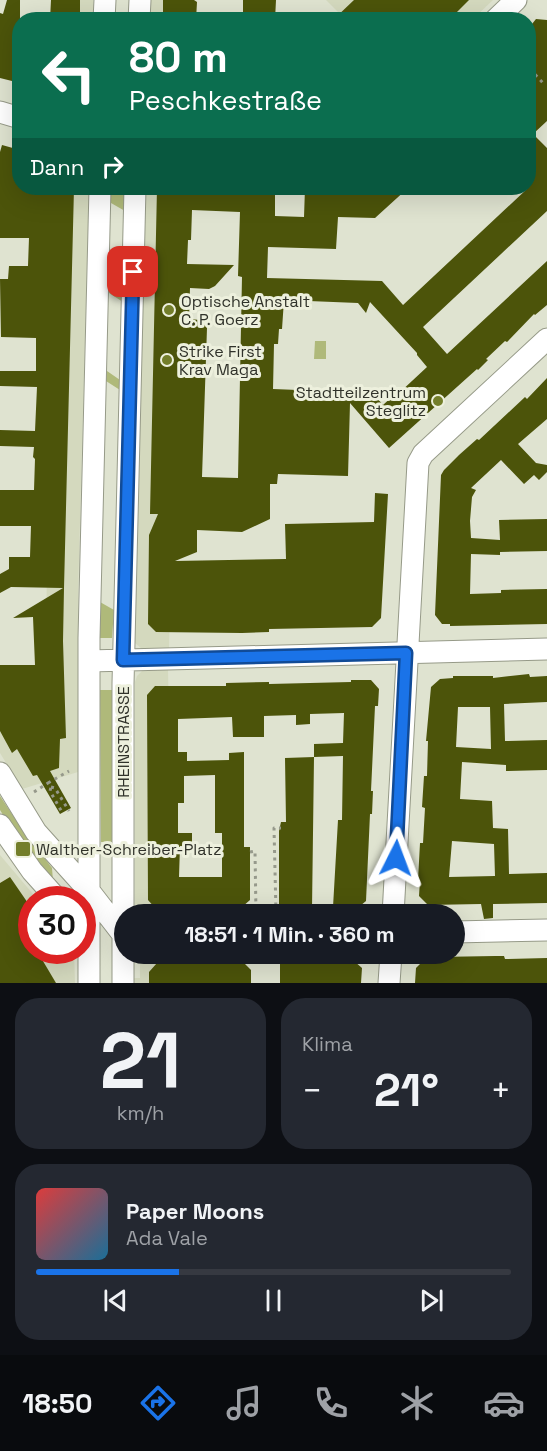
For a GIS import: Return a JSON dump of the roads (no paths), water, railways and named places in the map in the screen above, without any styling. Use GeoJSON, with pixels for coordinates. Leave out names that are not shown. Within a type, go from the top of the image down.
{"type":"FeatureCollection","features":[{"type":"Feature","properties":{"kind":"street"},"geometry":{"type":"LineString","coordinates":[[503,12],[516,0]]}},
{"type":"Feature","properties":{"kind":"street","name":"RHEINSTRASSE"},"geometry":{"type":"LineString","coordinates":[[90,886],[89,661],[100,195]]}},
{"type":"Feature","properties":{"kind":"street","name":"RHEINSTRASSE"},"geometry":{"type":"LineString","coordinates":[[124,904],[123,660],[135,195]]}},
{"type":"Feature","properties":{"kind":"street"},"geometry":{"type":"LineString","coordinates":[[394,904],[416,472],[419,460],[547,339]]}},
{"type":"Feature","properties":{"kind":"street"},"geometry":{"type":"LineString","coordinates":[[89,661],[547,649]]}},
{"type":"Feature","properties":{"kind":"street"},"geometry":{"type":"LineString","coordinates":[[0,774],[36,832],[85,886]]}},
{"type":"Feature","properties":{"kind":"street"},"geometry":{"type":"LineString","coordinates":[[0,825],[32,871],[45,886]]}},
{"type":"Feature","properties":{"kind":"street"},"geometry":{"type":"LineString","coordinates":[[96,900],[114,923]]}},
{"type":"Feature","properties":{"kind":"street"},"geometry":{"type":"LineString","coordinates":[[465,932],[547,930]]}},
{"type":"Feature","properties":{"kind":"street"},"geometry":{"type":"LineString","coordinates":[[96,934],[114,935]]}},
{"type":"Feature","properties":{"kind":"street","name":"RHEINSTRASSE"},"geometry":{"type":"LineString","coordinates":[[88,964],[89,983]]}},
{"type":"Feature","properties":{"kind":"street","name":"RHEINSTRASSE"},"geometry":{"type":"LineString","coordinates":[[123,964],[123,983]]}},
{"type":"Feature","properties":{"kind":"street"},"geometry":{"type":"LineString","coordinates":[[389,983],[390,964]]}},
{"type":"Feature","properties":{"kind":"place","name":"Optische Anstalt C. P. Goerz"},"geometry":{"type":"Point","coordinates":[169,310]}},
{"type":"Feature","properties":{"kind":"place","name":"Strike First Krav Maga"},"geometry":{"type":"Point","coordinates":[167,360]}},
{"type":"Feature","properties":{"kind":"place","name":"Stadtteilzentrum Steglitz"},"geometry":{"type":"Point","coordinates":[438,401]}},
{"type":"Feature","properties":{"kind":"place","name":"Walther-Schreiber-Platz"},"geometry":{"type":"Point","coordinates":[23,849]}}]}
